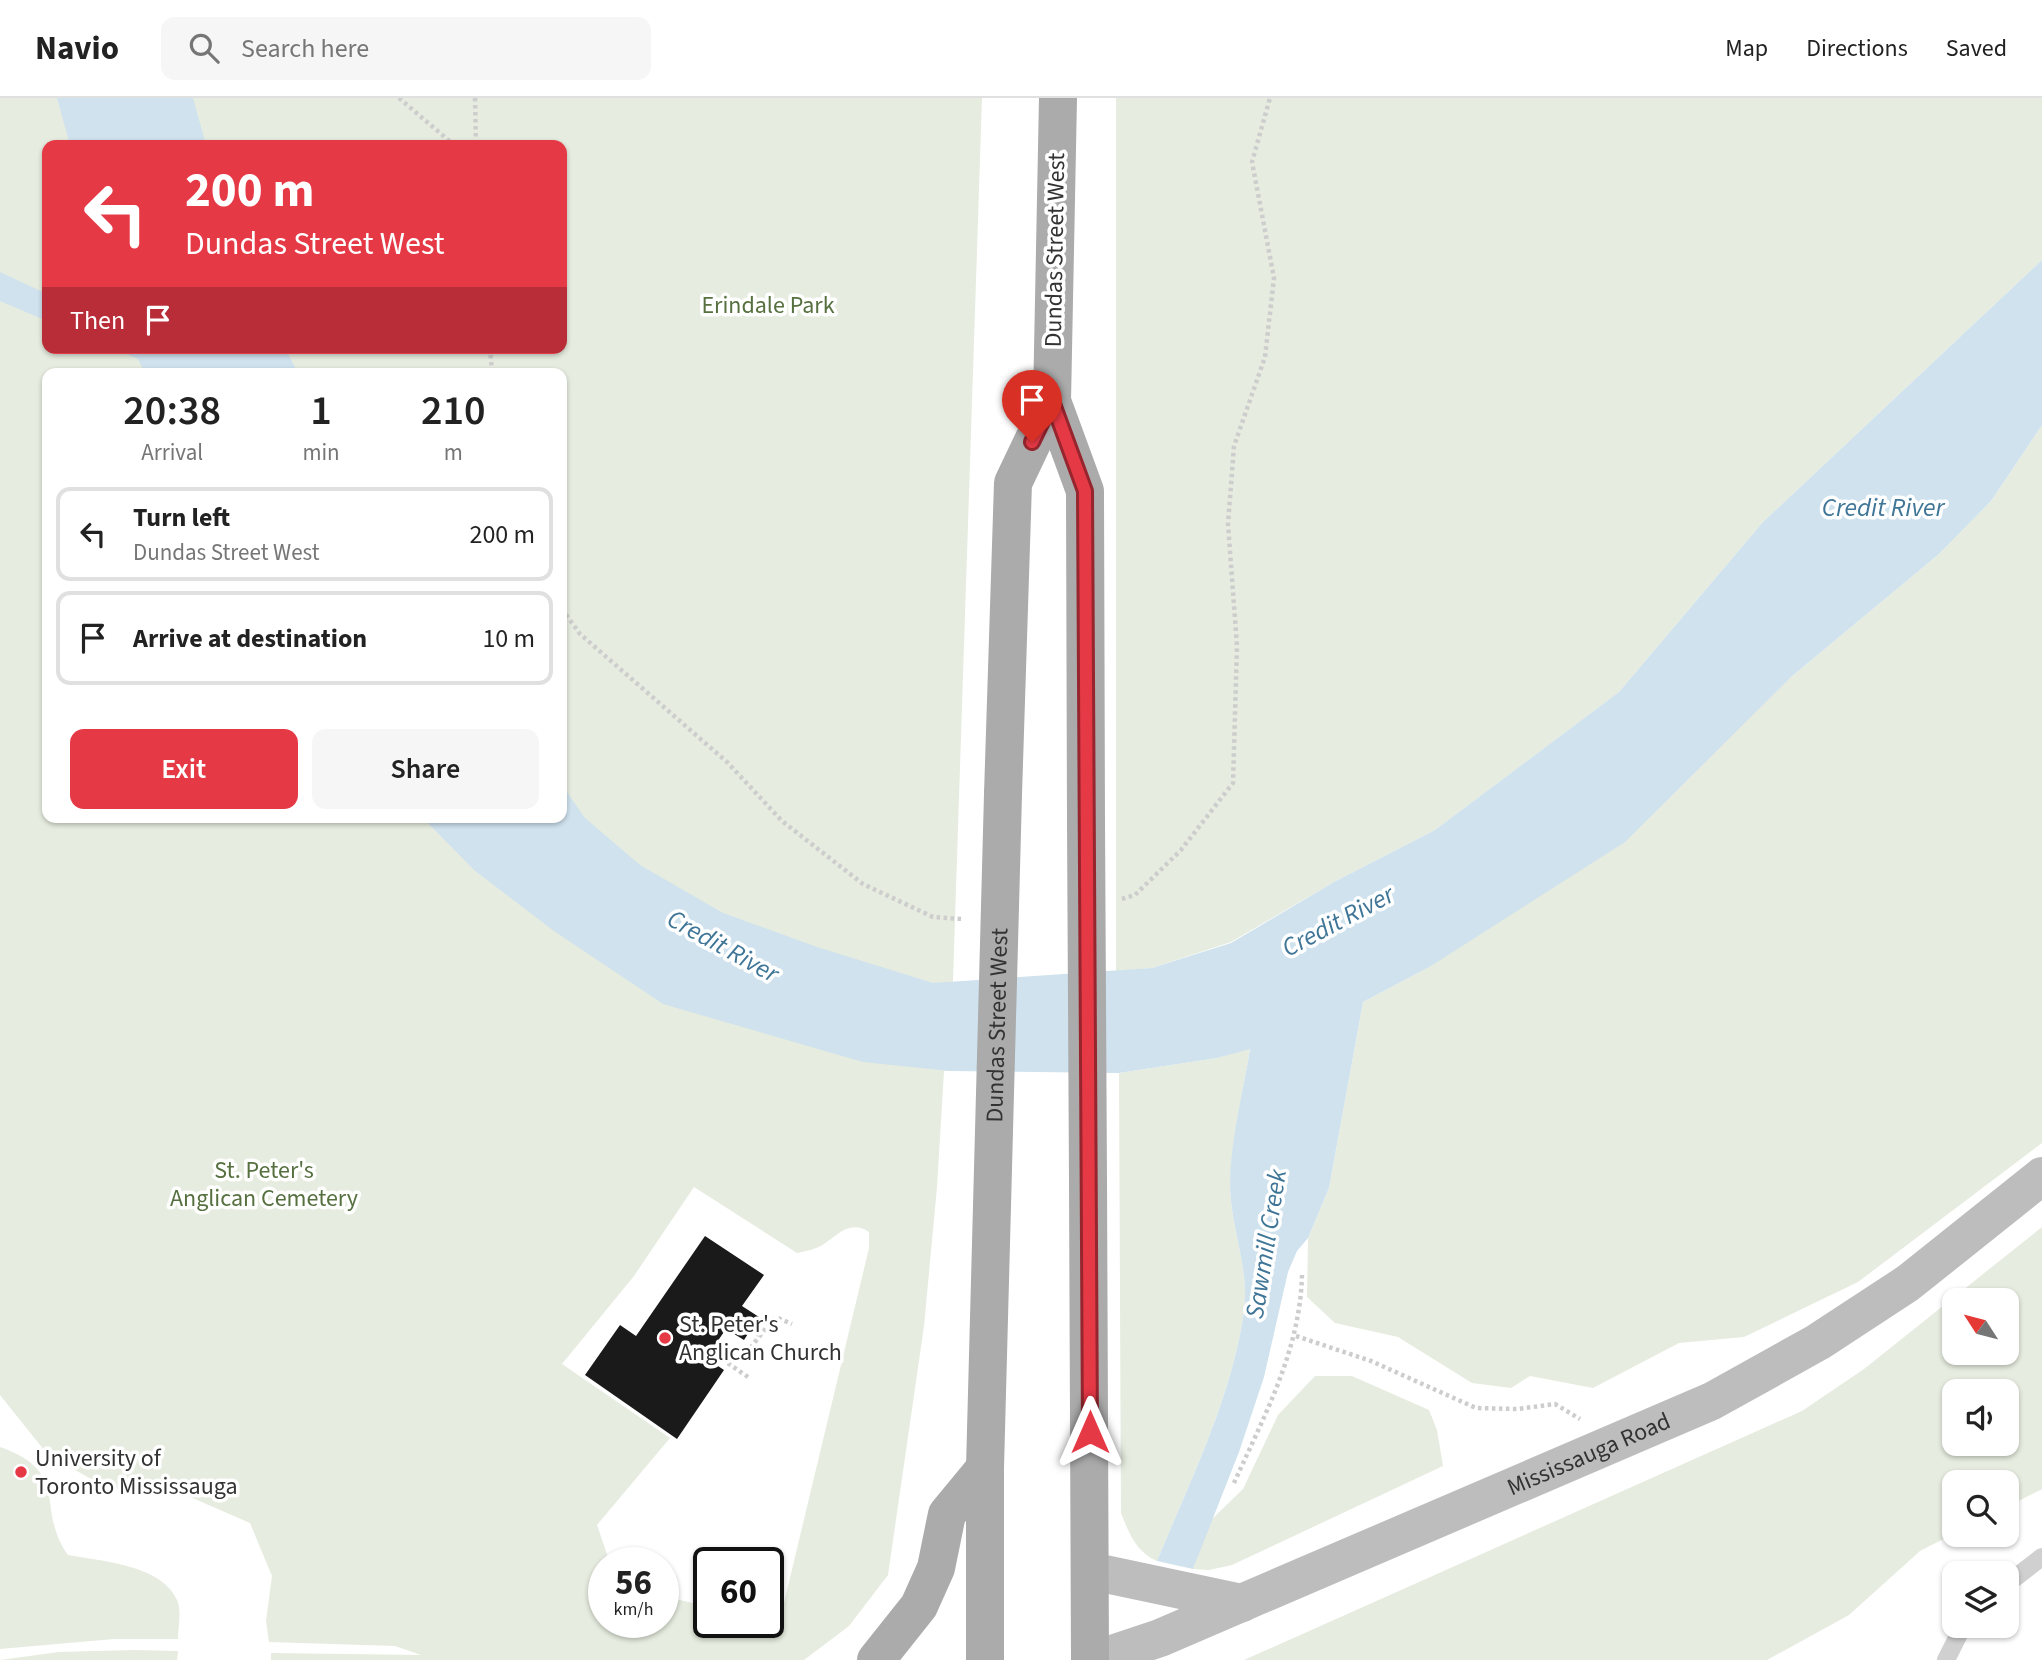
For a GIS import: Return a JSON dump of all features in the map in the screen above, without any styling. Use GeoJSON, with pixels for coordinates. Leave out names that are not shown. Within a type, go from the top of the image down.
{"type":"FeatureCollection","features":[{"type":"Feature","properties":{"kind":"main road","name":"Dundas Street West"},"geometry":{"type":"LineString","coordinates":[[1058,98],[1052,401],[1085,491],[1092,1660]]}},
{"type":"Feature","properties":{"kind":"main road","name":"Dundas Street West"},"geometry":{"type":"LineString","coordinates":[[985,1660],[985,1468],[1013,483],[1052,401]]}},
{"type":"Feature","properties":{"kind":"main road","name":"Mississauga Road"},"geometry":{"type":"LineString","coordinates":[[1092,1660],[1160,1638],[1712,1401],[1818,1342],[1908,1283],[2042,1176]]}},
{"type":"Feature","properties":{"kind":"main road"},"geometry":{"type":"LineString","coordinates":[[876,1660],[919,1605],[936,1568],[947,1514],[985,1468]]}},
{"type":"Feature","properties":{"kind":"main road"},"geometry":{"type":"LineString","coordinates":[[1091,1571],[1242,1603]]}},
{"type":"Feature","properties":{"kind":"lane"},"geometry":{"type":"LineString","coordinates":[[2019,1575],[2042,1557]]}},
{"type":"Feature","properties":{"kind":"lane"},"geometry":{"type":"LineString","coordinates":[[1946,1660],[1958,1638]]}},
{"type":"Feature","properties":{"kind":"path"},"geometry":{"type":"LineString","coordinates":[[399,98],[448,140]]}},
{"type":"Feature","properties":{"kind":"path"},"geometry":{"type":"LineString","coordinates":[[475,98],[476,140]]}},
{"type":"Feature","properties":{"kind":"path"},"geometry":{"type":"LineString","coordinates":[[1234,1483],[1281,1379],[1296,1336],[1302,1275]]}},
{"type":"Feature","properties":{"kind":"path"},"geometry":{"type":"LineString","coordinates":[[714,1364],[730,1349],[744,1350],[773,1319],[778,1318],[792,1324]]}},
{"type":"Feature","properties":{"kind":"path"},"geometry":{"type":"LineString","coordinates":[[751,1329],[759,1335]]}},
{"type":"Feature","properties":{"kind":"path"},"geometry":{"type":"LineString","coordinates":[[1296,1336],[1371,1361],[1476,1408],[1518,1409],[1555,1404],[1575,1413],[1606,1445]]}},
{"type":"Feature","properties":{"kind":"path"},"geometry":{"type":"LineString","coordinates":[[719,1357],[748,1377]]}},
{"type":"Feature","properties":{"kind":"green space"},"geometry":{"type":"Polygon","coordinates":[[[0,98],[982,98],[950,1071],[944,1071],[924,1326],[888,1575],[849,1626],[804,1660],[271,1660],[271,1653],[421,1655],[395,1646],[269,1642],[266,1621],[272,1576],[250,1523],[165,1486],[135,1480],[113,1491],[48,1455],[0,1395],[0,98]],[[694,1187],[634,1276],[562,1364],[670,1438],[597,1525],[605,1547],[588,1547],[588,1638],[679,1638],[679,1600],[693,1603],[693,1638],[784,1638],[784,1603],[869,1248],[869,1232],[856,1227],[850,1228],[818,1247],[797,1253],[694,1187]]]}},
{"type":"Feature","properties":{"kind":"green space"},"geometry":{"type":"Polygon","coordinates":[[[1116,98],[2042,98],[2042,260],[1763,522],[1619,692],[1435,830],[1334,882],[1231,942],[1152,968],[1116,971],[1116,98]]]}},
{"type":"Feature","properties":{"kind":"green space"},"geometry":{"type":"Polygon","coordinates":[[[2042,425],[2042,1143],[1858,1282],[1744,1337],[1679,1343],[1593,1388],[1530,1376],[1511,1388],[1472,1383],[1398,1337],[1335,1323],[1307,1297],[1308,1238],[1329,1188],[1363,1002],[1431,966],[1791,677],[1939,554],[1991,501],[2042,425]]]}},
{"type":"Feature","properties":{"kind":"green space"},"geometry":{"type":"Polygon","coordinates":[[[1250,1048],[1233,1145],[1230,1184],[1245,1283],[1244,1311],[1230,1376],[1220,1407],[1157,1561],[1138,1547],[1121,1513],[1119,1073],[1217,1058],[1250,1048]]]}},
{"type":"Feature","properties":{"kind":"green space"},"geometry":{"type":"Polygon","coordinates":[[[2042,1227],[2042,1489],[2019,1501],[2019,1470],[1942,1470],[1942,1540],[1920,1551],[1849,1615],[1767,1660],[1244,1660],[1802,1411],[1864,1369],[1942,1307],[1942,1365],[2020,1365],[2020,1288],[1966,1288],[2042,1227]]]}},
{"type":"Feature","properties":{"kind":"green space"},"geometry":{"type":"Polygon","coordinates":[[[1315,1376],[1352,1376],[1429,1410],[1437,1430],[1443,1466],[1232,1565],[1209,1570],[1193,1569],[1211,1520],[1243,1489],[1278,1415],[1315,1376]]]}},
{"type":"Feature","properties":{"kind":"green space"},"geometry":{"type":"Polygon","coordinates":[[[0,1447],[22,1457],[36,1468],[44,1480],[54,1523],[68,1555],[145,1572],[169,1588],[177,1600],[180,1614],[178,1639],[114,1639],[0,1649],[0,1447]]]}},
{"type":"Feature","properties":{"kind":"green space"},"geometry":{"type":"Polygon","coordinates":[[[178,1651],[177,1660],[0,1660],[59,1652],[178,1651]]]}},
{"type":"Feature","properties":{"kind":"water"},"geometry":{"type":"Polygon","coordinates":[[[57,98],[193,98],[205,140],[69,140],[57,98]]]}},
{"type":"Feature","properties":{"kind":"water","name":"Credit River"},"geometry":{"type":"Polygon","coordinates":[[[2042,260],[2042,425],[1991,501],[1939,554],[1791,677],[1625,842],[1431,966],[1363,1002],[1329,1188],[1308,1238],[1297,1251],[1288,1272],[1264,1377],[1239,1452],[1193,1569],[1157,1561],[1220,1407],[1230,1376],[1244,1311],[1245,1283],[1230,1184],[1236,1125],[1250,1049],[1217,1058],[1119,1073],[950,1071],[863,1062],[663,1004],[554,931],[474,870],[428,823],[567,823],[567,792],[585,818],[640,865],[723,913],[817,947],[933,983],[1152,968],[1231,943],[1334,882],[1435,830],[1619,692],[1763,522],[2042,260]]]}},
{"type":"Feature","properties":{"kind":"water"},"geometry":{"type":"Polygon","coordinates":[[[0,272],[42,292],[42,319],[0,301],[0,272]]]}},
{"type":"Feature","properties":{"kind":"water"},"geometry":{"type":"Polygon","coordinates":[[[127,354],[288,354],[295,368],[142,368],[138,359],[127,354]]]}},
{"type":"Feature","properties":{"kind":"building","name":"St. Peter's Anglican Church"},"geometry":{"type":"Polygon","coordinates":[[[705,1236],[764,1275],[742,1306],[759,1317],[744,1340],[726,1329],[706,1358],[724,1370],[677,1439],[585,1375],[620,1325],[636,1336],[705,1236]]]}},
{"type":"Feature","properties":{"kind":"place","name":"St. Peter's Anglican Church"},"geometry":{"type":"Point","coordinates":[665,1338]}},
{"type":"Feature","properties":{"kind":"place","name":"University of Toronto Mississauga"},"geometry":{"type":"Point","coordinates":[21,1472]}},
{"type":"Feature","properties":{"kind":"route"},"geometry":{"type":"LineString","coordinates":[[1032,442],[1052,401],[1085,491],[1090,1432]]}},
{"type":"Feature","properties":{"kind":"park label","name":"Erindale Park"},"geometry":{"type":"Point","coordinates":[768,305]}},
{"type":"Feature","properties":{"kind":"park label","name":"St. Peter's Anglican Cemetery"},"geometry":{"type":"Point","coordinates":[264,1184]}},
{"type":"Feature","properties":{"kind":"water label","name":"Sawmill Creek"},"geometry":{"type":"Point","coordinates":[1266,1244]}}]}
